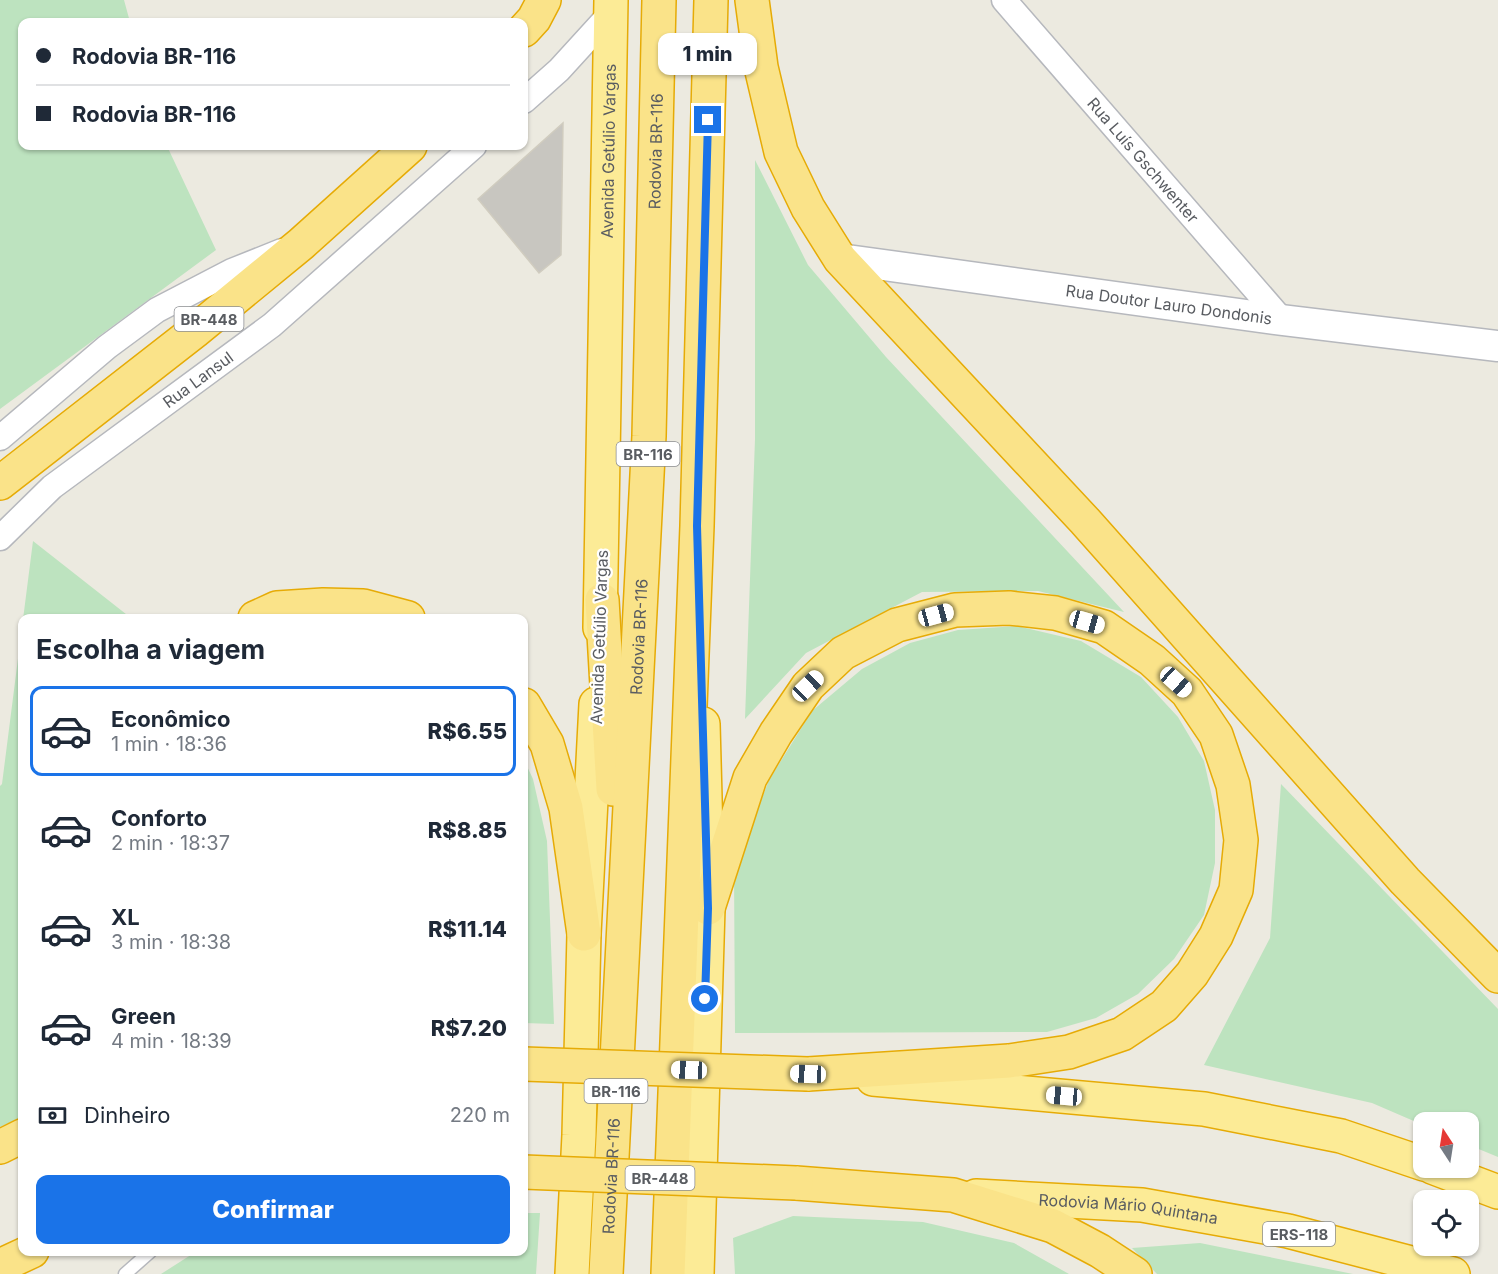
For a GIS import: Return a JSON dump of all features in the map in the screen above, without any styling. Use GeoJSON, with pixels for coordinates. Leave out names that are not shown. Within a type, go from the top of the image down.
{"type":"FeatureCollection","features":[{"type":"Feature","properties":{"kind":"highway"},"geometry":{"type":"LineString","coordinates":[[528,26],[544,0]]}},
{"type":"Feature","properties":{"kind":"highway","name":"Rodovia BR-116"},"geometry":{"type":"LineString","coordinates":[[606,1274],[649,436],[659,0]]}},
{"type":"Feature","properties":{"kind":"highway","name":"BR-116"},"geometry":{"type":"LineString","coordinates":[[668,1274],[697,526],[711,0]]}},
{"type":"Feature","properties":{"kind":"highway"},"geometry":{"type":"LineString","coordinates":[[752,0],[761,68],[781,152],[808,208],[840,259],[1084,521],[1405,881],[1498,976]]}},
{"type":"Feature","properties":{"kind":"highway","name":"Avenida Getúlio Vargas"},"geometry":{"type":"LineString","coordinates":[[572,1274],[579,1135],[584,934],[602,600],[611,7]]}},
{"type":"Feature","properties":{"kind":"highway","name":"BR-448"},"geometry":{"type":"LineString","coordinates":[[0,483],[195,331],[301,244],[406,150]]}},
{"type":"Feature","properties":{"kind":"highway"},"geometry":{"type":"LineString","coordinates":[[697,526],[708,908],[697,1274]]}},
{"type":"Feature","properties":{"kind":"highway","name":"BR-116"},"geometry":{"type":"LineString","coordinates":[[602,600],[615,829],[626,907]]}},
{"type":"Feature","properties":{"kind":"highway"},"geometry":{"type":"LineString","coordinates":[[264,614],[277,608],[323,605],[363,606],[393,614]]}},
{"type":"Feature","properties":{"kind":"highway"},"geometry":{"type":"LineString","coordinates":[[708,908],[750,778],[776,733],[808,686],[843,653],[897,625],[955,610],[1009,608],[1055,613],[1104,627],[1152,660],[1187,692],[1216,735],[1233,784],[1240,840],[1236,890],[1216,936],[1192,974],[1164,1006],[1122,1034],[1069,1052],[1009,1061],[808,1074]]}},
{"type":"Feature","properties":{"kind":"highway"},"geometry":{"type":"LineString","coordinates":[[528,712],[547,744],[566,808],[584,934]]}},
{"type":"Feature","properties":{"kind":"highway"},"geometry":{"type":"LineString","coordinates":[[528,1064],[808,1074],[1204,1109],[1341,1136],[1413,1160]]}},
{"type":"Feature","properties":{"kind":"highway"},"geometry":{"type":"LineString","coordinates":[[0,1146],[18,1138]]}},
{"type":"Feature","properties":{"kind":"highway","name":"BR-448"},"geometry":{"type":"LineString","coordinates":[[528,1172],[796,1183]]}},
{"type":"Feature","properties":{"kind":"highway"},"geometry":{"type":"LineString","coordinates":[[1461,1178],[1498,1192]]}},
{"type":"Feature","properties":{"kind":"highway","name":"Rodovia Mário Quintana"},"geometry":{"type":"LineString","coordinates":[[796,1183],[1142,1206],[1288,1231],[1453,1274]]}},
{"type":"Feature","properties":{"kind":"highway"},"geometry":{"type":"LineString","coordinates":[[953,1195],[1053,1226],[1100,1251],[1135,1274]]}},
{"type":"Feature","properties":{"kind":"highway"},"geometry":{"type":"LineString","coordinates":[[0,1266],[21,1256]]}},
{"type":"Feature","properties":{"kind":"street","name":"Rua Luís Gschwenter"},"geometry":{"type":"LineString","coordinates":[[1004,0],[1282,320]]}},
{"type":"Feature","properties":{"kind":"street"},"geometry":{"type":"LineString","coordinates":[[528,97],[559,70],[611,7]]}},
{"type":"Feature","properties":{"kind":"street","name":"Rua Lansul"},"geometry":{"type":"LineString","coordinates":[[0,538],[52,487],[272,325],[469,150]]}},
{"type":"Feature","properties":{"kind":"street"},"geometry":{"type":"LineString","coordinates":[[0,438],[107,347],[157,310],[232,271],[301,244]]}},
{"type":"Feature","properties":{"kind":"street","name":"Rua Doutor Lauro Dondonis"},"geometry":{"type":"LineString","coordinates":[[840,259],[1282,320],[1498,345]]}},
{"type":"Feature","properties":{"kind":"lane"},"geometry":{"type":"LineString","coordinates":[[125,1274],[145,1256]]}},
{"type":"Feature","properties":{"kind":"green space"},"geometry":{"type":"Polygon","coordinates":[[[0,0],[124,0],[129,18],[18,18],[18,150],[169,150],[216,250],[0,409],[0,0]]]}},
{"type":"Feature","properties":{"kind":"green space"},"geometry":{"type":"Polygon","coordinates":[[[755,160],[808,265],[886,357],[1124,612],[1038,591],[922,592],[806,653],[745,719],[755,439],[755,160]]]}},
{"type":"Feature","properties":{"kind":"green space"},"geometry":{"type":"Polygon","coordinates":[[[33,541],[126,614],[24,614],[33,541]]]}},
{"type":"Feature","properties":{"kind":"green space"},"geometry":{"type":"Polygon","coordinates":[[[1017,626],[1081,641],[1141,677],[1178,717],[1204,761],[1215,810],[1215,863],[1204,915],[1174,959],[1138,994],[1096,1018],[1047,1032],[735,1033],[734,870],[769,780],[812,711],[862,669],[910,643],[958,630],[1017,626]]]}},
{"type":"Feature","properties":{"kind":"green space"},"geometry":{"type":"Polygon","coordinates":[[[18,658],[18,1119],[0,1127],[0,786],[18,658]]]}},
{"type":"Feature","properties":{"kind":"green space"},"geometry":{"type":"Polygon","coordinates":[[[528,768],[533,779],[547,841],[554,1024],[528,1023],[528,768]]]}},
{"type":"Feature","properties":{"kind":"green space"},"geometry":{"type":"Polygon","coordinates":[[[1281,784],[1498,1009],[1498,1157],[1479,1149],[1479,1112],[1413,1112],[1413,1121],[1372,1103],[1204,1065],[1270,938],[1281,784]]]}},
{"type":"Feature","properties":{"kind":"green space"},"geometry":{"type":"Polygon","coordinates":[[[528,1213],[540,1213],[536,1274],[161,1274],[189,1256],[528,1256],[528,1213]]]}},
{"type":"Feature","properties":{"kind":"green space"},"geometry":{"type":"Polygon","coordinates":[[[793,1216],[923,1222],[1014,1243],[1069,1274],[735,1274],[733,1238],[793,1216]]]}},
{"type":"Feature","properties":{"kind":"green space"},"geometry":{"type":"Polygon","coordinates":[[[1200,1243],[1353,1274],[1157,1274],[1132,1248],[1200,1243]]]}},
{"type":"Feature","properties":{"kind":"building"},"geometry":{"type":"Polygon","coordinates":[[[563,123],[561,255],[539,273],[478,199],[563,123]]]}},
{"type":"Feature","properties":{"kind":"route"},"geometry":{"type":"LineString","coordinates":[[705,999],[708,908],[697,526],[708,120]]}}]}
